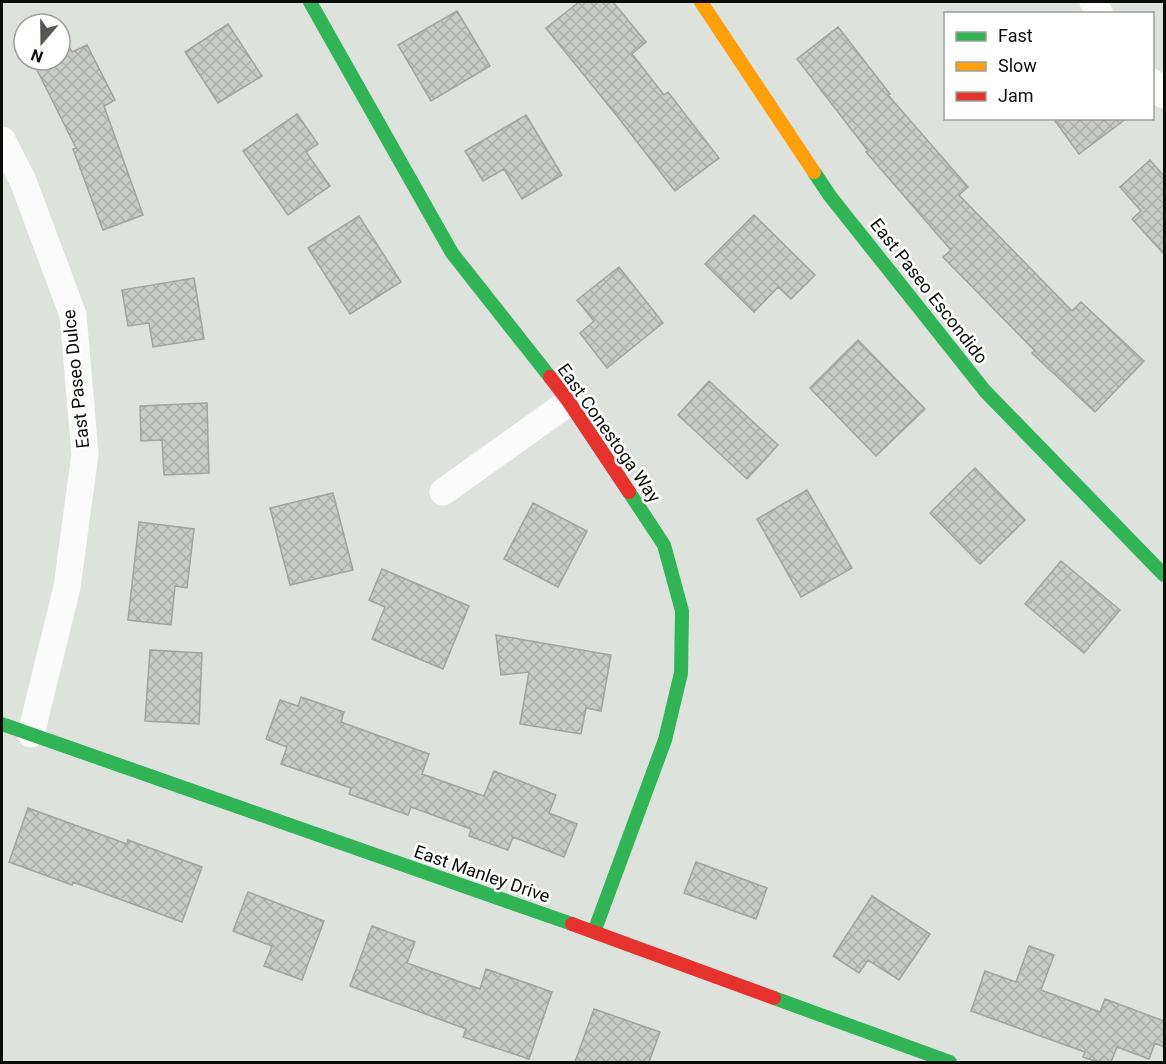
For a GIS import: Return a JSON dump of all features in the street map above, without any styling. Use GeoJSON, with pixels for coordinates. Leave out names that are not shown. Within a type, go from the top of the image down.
{"type":"FeatureCollection","features":[{"type":"Feature","properties":{"kind":"street","name":"East Conestoga Way"},"geometry":{"type":"LineString","coordinates":[[310,2],[452,253],[569,402],[664,545],[682,611],[681,674],[665,740],[594,932]]}},
{"type":"Feature","properties":{"kind":"street","name":"East Paseo Escondido"},"geometry":{"type":"LineString","coordinates":[[701,2],[830,196],[985,391],[1164,575]]}},
{"type":"Feature","properties":{"kind":"street","name":"East Paseo Dulce"},"geometry":{"type":"LineString","coordinates":[[2,140],[23,181],[73,315],[85,454],[67,587],[31,734]]}},
{"type":"Feature","properties":{"kind":"street"},"geometry":{"type":"LineString","coordinates":[[443,492],[569,402]]}},
{"type":"Feature","properties":{"kind":"street","name":"East Manley Drive"},"geometry":{"type":"LineString","coordinates":[[2,724],[594,932],[950,1062]]}},
{"type":"Feature","properties":{"kind":"building"},"geometry":{"type":"Polygon","coordinates":[[[579,2],[613,2],[646,42],[632,54],[664,95],[668,92],[719,158],[675,191],[546,28],[579,2]]]}},
{"type":"Feature","properties":{"kind":"building"},"geometry":{"type":"Polygon","coordinates":[[[457,11],[490,66],[431,101],[398,45],[457,11]]]}},
{"type":"Feature","properties":{"kind":"building"},"geometry":{"type":"Polygon","coordinates":[[[228,24],[262,76],[218,103],[185,52],[228,24]]]}},
{"type":"Feature","properties":{"kind":"building"},"geometry":{"type":"Polygon","coordinates":[[[838,27],[890,94],[888,95],[968,187],[959,195],[1072,311],[1081,302],[1144,361],[1095,412],[1032,353],[1035,351],[943,257],[951,250],[866,152],[868,151],[797,59],[838,27]]]}},
{"type":"Feature","properties":{"kind":"building"},"geometry":{"type":"Polygon","coordinates":[[[87,45],[115,100],[104,106],[143,215],[103,230],[73,149],[76,148],[38,72],[72,72],[72,52],[87,45]]]}},
{"type":"Feature","properties":{"kind":"building"},"geometry":{"type":"Polygon","coordinates":[[[297,114],[318,144],[306,152],[330,186],[288,215],[243,151],[297,114]]]}},
{"type":"Feature","properties":{"kind":"building"},"geometry":{"type":"Polygon","coordinates":[[[526,115],[562,175],[522,199],[504,169],[483,181],[465,151],[526,115]]]}},
{"type":"Feature","properties":{"kind":"building"},"geometry":{"type":"Polygon","coordinates":[[[1054,120],[1124,120],[1079,154],[1054,120]]]}},
{"type":"Feature","properties":{"kind":"building"},"geometry":{"type":"Polygon","coordinates":[[[1150,160],[1164,176],[1164,254],[1132,219],[1141,211],[1120,187],[1150,160]]]}},
{"type":"Feature","properties":{"kind":"building"},"geometry":{"type":"Polygon","coordinates":[[[754,215],[815,275],[791,299],[778,287],[754,312],[705,264],[754,215]]]}},
{"type":"Feature","properties":{"kind":"building"},"geometry":{"type":"Polygon","coordinates":[[[359,216],[401,282],[350,314],[308,248],[359,216]]]}},
{"type":"Feature","properties":{"kind":"building"},"geometry":{"type":"Polygon","coordinates":[[[619,267],[663,323],[607,368],[580,333],[594,321],[577,300],[619,267]]]}},
{"type":"Feature","properties":{"kind":"building"},"geometry":{"type":"Polygon","coordinates":[[[194,278],[204,339],[153,347],[149,323],[128,326],[122,290],[194,278]]]}},
{"type":"Feature","properties":{"kind":"building"},"geometry":{"type":"Polygon","coordinates":[[[858,340],[925,409],[876,456],[810,388],[858,340]]]}},
{"type":"Feature","properties":{"kind":"building"},"geometry":{"type":"Polygon","coordinates":[[[709,381],[778,445],[747,479],[678,415],[709,381]]]}},
{"type":"Feature","properties":{"kind":"building"},"geometry":{"type":"Polygon","coordinates":[[[207,403],[209,473],[164,475],[162,440],[141,441],[140,406],[207,403]]]}},
{"type":"Feature","properties":{"kind":"building"},"geometry":{"type":"Polygon","coordinates":[[[975,468],[1025,520],[980,564],[930,513],[975,468]]]}},
{"type":"Feature","properties":{"kind":"building"},"geometry":{"type":"Polygon","coordinates":[[[807,490],[852,568],[801,597],[757,519],[807,490]]]}},
{"type":"Feature","properties":{"kind":"building"},"geometry":{"type":"Polygon","coordinates":[[[333,493],[353,570],[290,585],[270,508],[333,493]]]}},
{"type":"Feature","properties":{"kind":"building"},"geometry":{"type":"Polygon","coordinates":[[[533,503],[587,531],[558,587],[504,559],[533,503]]]}},
{"type":"Feature","properties":{"kind":"building"},"geometry":{"type":"Polygon","coordinates":[[[139,522],[194,529],[187,588],[175,586],[171,625],[128,620],[139,522]]]}},
{"type":"Feature","properties":{"kind":"building"},"geometry":{"type":"Polygon","coordinates":[[[1061,561],[1120,610],[1084,653],[1025,604],[1061,561]]]}},
{"type":"Feature","properties":{"kind":"building"},"geometry":{"type":"Polygon","coordinates":[[[382,569],[469,606],[443,669],[372,639],[385,607],[369,600],[382,569]]]}},
{"type":"Feature","properties":{"kind":"building"},"geometry":{"type":"Polygon","coordinates":[[[496,635],[611,655],[601,711],[586,708],[581,734],[520,724],[529,672],[501,675],[496,635]]]}},
{"type":"Feature","properties":{"kind":"building"},"geometry":{"type":"Polygon","coordinates":[[[150,650],[202,653],[199,724],[145,721],[150,650]]]}},
{"type":"Feature","properties":{"kind":"building"},"geometry":{"type":"Polygon","coordinates":[[[301,697],[344,712],[341,722],[429,754],[422,774],[484,796],[494,771],[556,795],[549,813],[577,824],[564,857],[513,837],[508,850],[469,836],[471,829],[411,807],[408,815],[349,794],[351,788],[281,764],[287,747],[266,739],[280,700],[298,706],[301,697]]]}},
{"type":"Feature","properties":{"kind":"building"},"geometry":{"type":"Polygon","coordinates":[[[28,808],[127,844],[128,840],[202,867],[182,922],[73,882],[72,885],[9,862],[28,808]]]}},
{"type":"Feature","properties":{"kind":"building"},"geometry":{"type":"Polygon","coordinates":[[[696,862],[767,888],[756,919],[684,893],[696,862]]]}},
{"type":"Feature","properties":{"kind":"building"},"geometry":{"type":"Polygon","coordinates":[[[248,892],[324,921],[302,980],[264,966],[272,946],[233,931],[248,892]]]}},
{"type":"Feature","properties":{"kind":"building"},"geometry":{"type":"Polygon","coordinates":[[[872,896],[930,934],[899,980],[868,960],[859,973],[833,956],[872,896]]]}},
{"type":"Feature","properties":{"kind":"building"},"geometry":{"type":"Polygon","coordinates":[[[372,926],[415,942],[407,963],[480,989],[486,969],[552,992],[529,1059],[463,1037],[466,1029],[350,986],[372,926]]]}},
{"type":"Feature","properties":{"kind":"building"},"geometry":{"type":"Polygon","coordinates":[[[1029,946],[1054,955],[1041,990],[1100,1012],[1105,999],[1164,1021],[1164,1047],[1155,1043],[1149,1059],[1117,1047],[1111,1062],[1098,1062],[1083,1057],[1085,1052],[971,1011],[985,971],[1016,982],[1029,946]]]}},
{"type":"Feature","properties":{"kind":"building"},"geometry":{"type":"Polygon","coordinates":[[[594,1009],[660,1032],[649,1062],[575,1062],[594,1009]]]}},
{"type":"Feature","properties":{"kind":"traffic: fast"},"geometry":{"type":"LineString","coordinates":[[310,2],[452,253],[550,377]]}},
{"type":"Feature","properties":{"kind":"traffic: fast"},"geometry":{"type":"LineString","coordinates":[[814,172],[830,196],[985,391],[1164,575]]}},
{"type":"Feature","properties":{"kind":"traffic: fast"},"geometry":{"type":"LineString","coordinates":[[594,932],[665,740],[681,673],[682,611],[664,545],[629,492]]}},
{"type":"Feature","properties":{"kind":"traffic: fast"},"geometry":{"type":"LineString","coordinates":[[2,724],[572,924]]}},
{"type":"Feature","properties":{"kind":"traffic: fast"},"geometry":{"type":"LineString","coordinates":[[774,998],[950,1062]]}},
{"type":"Feature","properties":{"kind":"traffic: slow"},"geometry":{"type":"LineString","coordinates":[[701,2],[814,172]]}},
{"type":"Feature","properties":{"kind":"traffic: jam"},"geometry":{"type":"LineString","coordinates":[[550,377],[629,492]]}},
{"type":"Feature","properties":{"kind":"traffic: jam"},"geometry":{"type":"LineString","coordinates":[[572,924],[774,998]]}}]}
